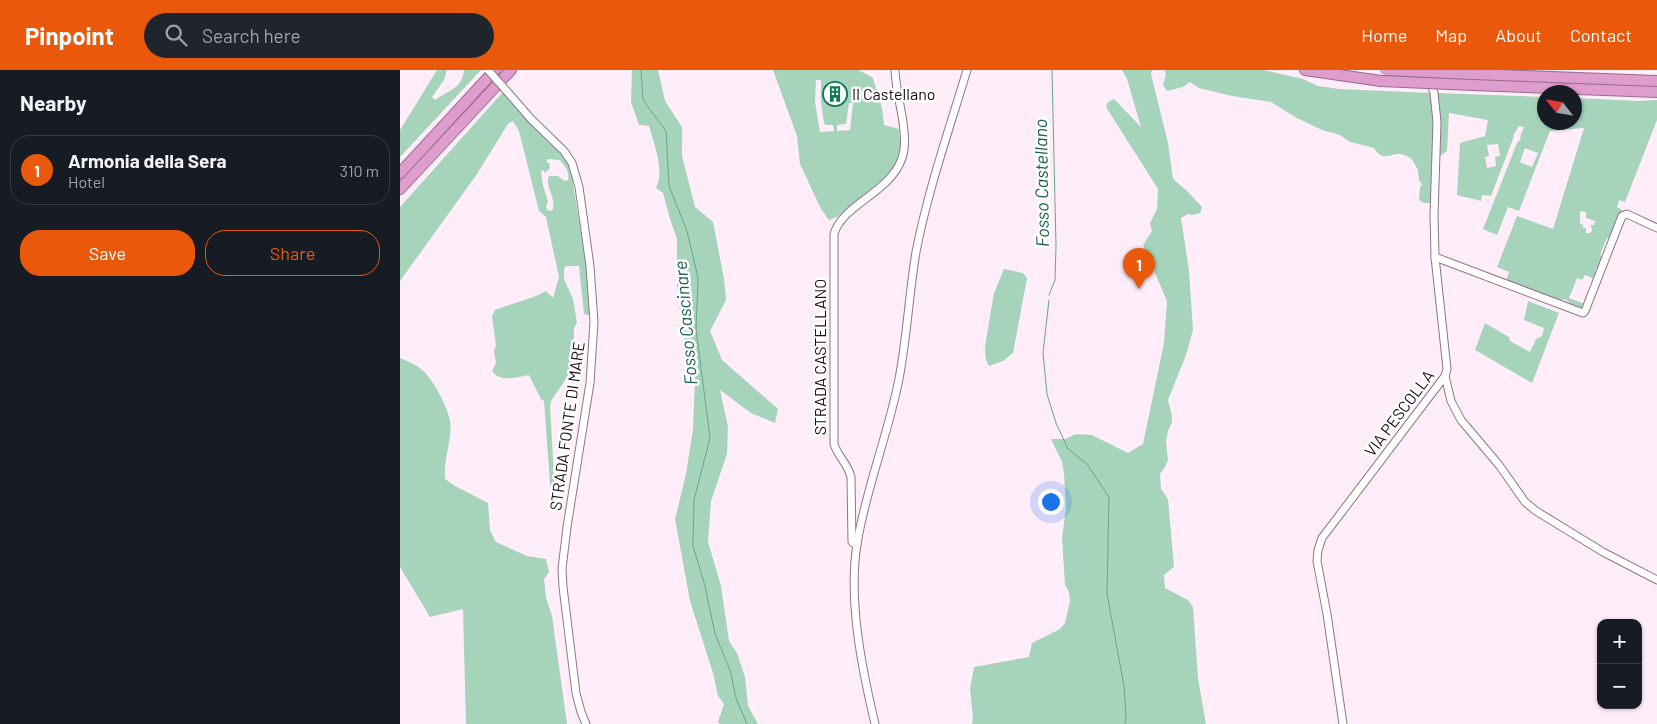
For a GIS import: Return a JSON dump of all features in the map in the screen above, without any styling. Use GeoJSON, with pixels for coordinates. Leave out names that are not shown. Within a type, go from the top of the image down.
{"type":"FeatureCollection","features":[{"type":"Feature","properties":{"kind":"highway"},"geometry":{"type":"LineString","coordinates":[[400,173],[495,70]]}},
{"type":"Feature","properties":{"kind":"highway"},"geometry":{"type":"LineString","coordinates":[[400,189],[511,70]]}},
{"type":"Feature","properties":{"kind":"highway"},"geometry":{"type":"LineString","coordinates":[[1305,70],[1381,81],[1657,92]]}},
{"type":"Feature","properties":{"kind":"highway"},"geometry":{"type":"LineString","coordinates":[[1385,70],[1657,81]]}},
{"type":"Feature","properties":{"kind":"street","name":"STRADA FONTE DI MARE"},"geometry":{"type":"LineString","coordinates":[[488,70],[531,119],[564,151],[572,163],[580,187],[590,266],[594,322],[590,383],[562,569],[576,692],[586,724]]}},
{"type":"Feature","properties":{"kind":"street","name":"STRADA CASTELLANO"},"geometry":{"type":"LineString","coordinates":[[857,545],[852,542],[851,477],[844,460],[836,452],[833,433],[834,234],[838,222],[891,177],[901,162],[904,152],[904,136],[895,70]]}},
{"type":"Feature","properties":{"kind":"street","name":"STRADA CASTELLANO"},"geometry":{"type":"LineString","coordinates":[[875,724],[856,617],[857,545],[898,381],[916,253],[928,200],[967,70]]}},
{"type":"Feature","properties":{"kind":"street","name":"VIA PESCOLLA"},"geometry":{"type":"LineString","coordinates":[[1343,724],[1327,614],[1317,561],[1318,550],[1322,538],[1445,376],[1447,364],[1435,257],[1434,215],[1437,122],[1434,94],[1426,70]]}},
{"type":"Feature","properties":{"kind":"street"},"geometry":{"type":"LineString","coordinates":[[1435,257],[1583,313],[1622,216],[1627,214],[1657,228]]}},
{"type":"Feature","properties":{"kind":"street"},"geometry":{"type":"LineString","coordinates":[[1445,376],[1451,401],[1461,420],[1499,465],[1525,502],[1536,511],[1603,552],[1657,580]]}},
{"type":"Feature","properties":{"kind":"street"},"geometry":{"type":"LineString","coordinates":[[1343,724],[1349,724]]}},
{"type":"Feature","properties":{"kind":"green space"},"geometry":{"type":"Polygon","coordinates":[[[437,70],[447,70],[444,80],[432,97],[435,100],[458,85],[464,70],[481,70],[400,157],[400,130],[437,70]]]}},
{"type":"Feature","properties":{"kind":"green space"},"geometry":{"type":"Polygon","coordinates":[[[632,70],[658,70],[665,101],[682,127],[682,156],[695,207],[713,222],[726,300],[710,331],[722,360],[778,409],[775,423],[751,413],[720,390],[728,427],[727,454],[711,501],[708,542],[721,586],[729,641],[737,653],[745,677],[748,706],[758,724],[720,724],[718,722],[724,704],[718,696],[713,673],[690,601],[675,519],[686,474],[693,429],[695,379],[685,341],[677,292],[677,239],[663,193],[656,188],[659,165],[649,126],[639,125],[631,102],[632,70]]]}},
{"type":"Feature","properties":{"kind":"green space"},"geometry":{"type":"Polygon","coordinates":[[[773,70],[859,70],[873,78],[882,108],[884,125],[899,129],[900,146],[897,159],[884,179],[856,203],[837,217],[829,220],[821,209],[800,164],[797,136],[773,70]],[[816,80],[815,102],[820,132],[834,131],[833,125],[826,125],[824,123],[821,102],[821,80],[816,80]],[[844,87],[826,88],[826,100],[845,100],[844,87]],[[849,103],[846,124],[837,125],[837,131],[850,130],[853,103],[849,103]]]}},
{"type":"Feature","properties":{"kind":"green space"},"geometry":{"type":"Polygon","coordinates":[[[1122,70],[1152,70],[1151,74],[1168,143],[1173,179],[1202,207],[1200,213],[1188,214],[1181,218],[1189,271],[1193,330],[1186,355],[1168,400],[1172,422],[1166,442],[1168,460],[1160,474],[1161,489],[1168,499],[1174,567],[1164,575],[1165,588],[1188,600],[1193,607],[1198,679],[1206,724],[972,724],[970,689],[974,667],[1029,657],[1032,643],[1060,629],[1065,623],[1070,601],[1069,592],[1065,585],[1062,538],[1066,508],[1064,473],[1062,462],[1051,439],[1065,439],[1076,434],[1092,435],[1128,453],[1143,444],[1164,343],[1167,301],[1143,245],[1152,231],[1150,223],[1157,209],[1158,189],[1106,107],[1108,102],[1114,99],[1141,127],[1127,79],[1122,70]]]}},
{"type":"Feature","properties":{"kind":"green space"},"geometry":{"type":"Polygon","coordinates":[[[1164,70],[1263,70],[1303,79],[1318,86],[1339,89],[1430,93],[1434,114],[1432,203],[1424,203],[1419,200],[1420,187],[1422,185],[1419,180],[1418,170],[1411,158],[1399,154],[1380,155],[1374,148],[1350,142],[1340,135],[1322,130],[1295,117],[1271,102],[1232,96],[1199,88],[1190,82],[1183,87],[1167,91],[1163,85],[1166,74],[1164,70]]]}},
{"type":"Feature","properties":{"kind":"green space"},"geometry":{"type":"Polygon","coordinates":[[[502,93],[565,157],[571,172],[587,270],[590,316],[584,314],[579,266],[566,266],[564,269],[564,279],[573,299],[577,323],[574,328],[574,367],[551,401],[550,406],[556,511],[552,511],[544,401],[541,399],[529,375],[504,378],[495,375],[492,371],[496,363],[492,316],[495,310],[546,291],[553,298],[559,277],[546,217],[539,211],[519,131],[513,121],[508,124],[477,174],[400,281],[400,207],[502,93]],[[548,159],[546,162],[549,163],[550,168],[545,173],[543,170],[541,172],[548,202],[547,210],[552,211],[553,207],[548,184],[549,176],[558,176],[565,181],[568,180],[568,172],[560,160],[548,159]]]}},
{"type":"Feature","properties":{"kind":"green space"},"geometry":{"type":"Polygon","coordinates":[[[1438,93],[1537,97],[1537,130],[1561,130],[1550,131],[1519,211],[1508,207],[1497,235],[1483,229],[1517,143],[1521,139],[1524,127],[1519,126],[1514,134],[1491,196],[1482,195],[1481,201],[1457,195],[1460,143],[1485,136],[1488,120],[1449,113],[1447,151],[1440,156],[1438,93]],[[1498,144],[1487,145],[1489,156],[1485,157],[1487,168],[1496,166],[1495,157],[1500,156],[1498,144]],[[1525,148],[1520,162],[1532,167],[1538,153],[1525,148]]]}},
{"type":"Feature","properties":{"kind":"green space"},"geometry":{"type":"Polygon","coordinates":[[[1582,98],[1657,100],[1657,120],[1625,202],[1619,200],[1617,207],[1622,210],[1611,240],[1607,238],[1600,255],[1605,257],[1600,269],[1596,268],[1595,273],[1598,274],[1584,308],[1581,310],[1568,305],[1569,302],[1564,299],[1561,302],[1506,281],[1509,272],[1497,267],[1517,216],[1553,229],[1584,128],[1582,128],[1582,98]],[[1580,211],[1580,224],[1583,225],[1583,228],[1586,228],[1586,233],[1590,233],[1592,231],[1591,225],[1594,225],[1595,221],[1586,218],[1586,212],[1580,211]],[[1585,275],[1582,280],[1577,278],[1569,298],[1585,304],[1595,279],[1585,275]]]}},
{"type":"Feature","properties":{"kind":"green space"},"geometry":{"type":"Polygon","coordinates":[[[1004,269],[1023,273],[1027,278],[1013,353],[1003,361],[989,366],[986,360],[985,346],[994,293],[1004,269]]]}},
{"type":"Feature","properties":{"kind":"green space"},"geometry":{"type":"Polygon","coordinates":[[[1528,301],[1559,313],[1532,383],[1475,350],[1485,323],[1509,337],[1510,341],[1530,352],[1536,339],[1542,336],[1544,328],[1524,320],[1528,301]]]}},
{"type":"Feature","properties":{"kind":"green space"},"geometry":{"type":"Polygon","coordinates":[[[400,358],[416,366],[430,378],[439,392],[448,414],[451,427],[445,464],[445,479],[488,503],[490,530],[496,542],[527,556],[546,559],[549,572],[544,579],[546,598],[552,616],[567,724],[466,724],[463,609],[430,617],[400,567],[400,358]]]}},
{"type":"Feature","properties":{"kind":"waterway","name":"Fosso Cascinare"},"geometry":{"type":"LineString","coordinates":[[641,70],[643,100],[666,131],[669,186],[687,231],[698,278],[696,329],[710,438],[694,500],[693,546],[705,586],[715,634],[730,670],[736,698],[747,724]]}},
{"type":"Feature","properties":{"kind":"waterway","name":"Fosso Castellano"},"geometry":{"type":"LineString","coordinates":[[1049,295],[1055,280],[1056,246],[1052,70]]}},
{"type":"Feature","properties":{"kind":"waterway","name":"Fosso Castellano"},"geometry":{"type":"LineString","coordinates":[[1049,300],[1043,353],[1047,394],[1056,423],[1068,449],[1087,464],[1109,497],[1107,594],[1124,686],[1125,724]]}},
{"type":"Feature","properties":{"kind":"place","name":"Il Castellano"},"geometry":{"type":"Point","coordinates":[835,94]}},
{"type":"Feature","properties":{"kind":"place","name":"Armonia della Sera"},"geometry":{"type":"Point","coordinates":[1139,289]}}]}
